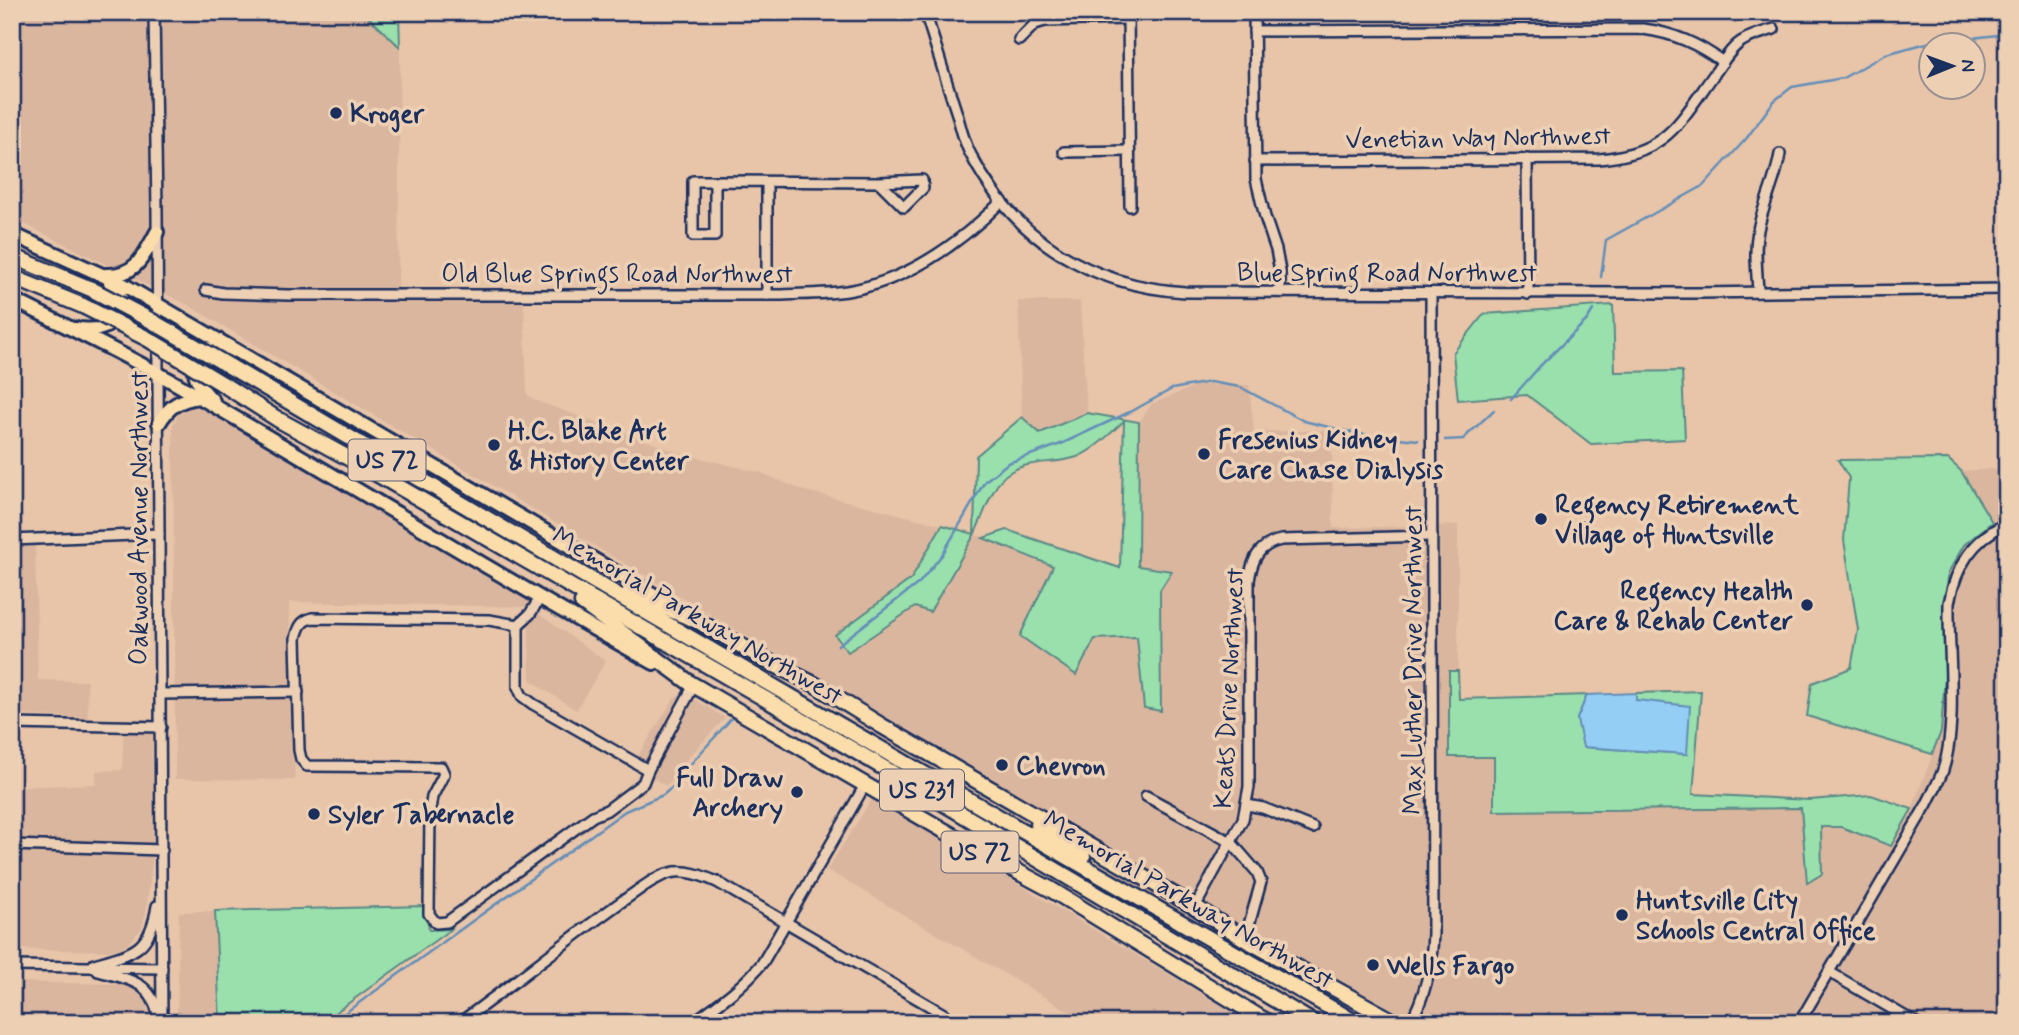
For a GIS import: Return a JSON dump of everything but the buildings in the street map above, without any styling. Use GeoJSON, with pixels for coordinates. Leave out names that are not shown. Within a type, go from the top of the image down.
{"type":"FeatureCollection","features":[{"type":"Feature","properties":{"kind":"highway","name":"Memorial Parkway Northwest"},"geometry":{"type":"LineString","coordinates":[[12,256],[91,289],[149,320],[545,554],[1356,1023]]}},
{"type":"Feature","properties":{"kind":"highway","name":"Memorial Parkway Northwest"},"geometry":{"type":"LineString","coordinates":[[12,277],[83,306],[148,339],[279,420],[862,755],[1314,1023]]}},
{"type":"Feature","properties":{"kind":"highway","name":"US 72"},"geometry":{"type":"LineString","coordinates":[[545,554],[648,602],[698,621],[814,684],[1245,939],[1397,1023]]}},
{"type":"Feature","properties":{"kind":"highway","name":"US 72"},"geometry":{"type":"LineString","coordinates":[[527,562],[692,684],[981,852],[1050,888],[1269,1023]]}},
{"type":"Feature","properties":{"kind":"highway"},"geometry":{"type":"LineString","coordinates":[[1006,799],[1026,817],[1096,867],[1113,884]]}},
{"type":"Feature","properties":{"kind":"highway"},"geometry":{"type":"LineString","coordinates":[[1338,989],[1347,1012],[1348,1023]]}},
{"type":"Feature","properties":{"kind":"main road"},"geometry":{"type":"LineString","coordinates":[[102,274],[118,275],[134,267],[143,258],[157,232]]}},
{"type":"Feature","properties":{"kind":"main road"},"geometry":{"type":"LineString","coordinates":[[12,234],[102,274],[158,304],[698,621]]}},
{"type":"Feature","properties":{"kind":"main road"},"geometry":{"type":"LineString","coordinates":[[72,329],[98,329],[117,317],[121,311],[122,298],[117,288],[102,274]]}},
{"type":"Feature","properties":{"kind":"main road"},"geometry":{"type":"LineString","coordinates":[[12,299],[158,374],[574,619],[692,684]]}},
{"type":"Feature","properties":{"kind":"main road"},"geometry":{"type":"LineString","coordinates":[[223,411],[195,379],[196,354],[206,348],[228,350],[245,356]]}},
{"type":"Feature","properties":{"kind":"main road"},"geometry":{"type":"LineString","coordinates":[[159,422],[176,402],[198,397]]}},
{"type":"Feature","properties":{"kind":"street","name":"Oakwood Avenue Northwest"},"geometry":{"type":"LineString","coordinates":[[154,12],[162,850],[161,1023]]}},
{"type":"Feature","properties":{"kind":"street","name":"Blue Spring Road Northwest"},"geometry":{"type":"LineString","coordinates":[[925,12],[970,153],[990,187],[1024,227],[1038,239],[1077,263],[1120,282],[1172,291],[1431,294],[2007,289]]}},
{"type":"Feature","properties":{"kind":"street"},"geometry":{"type":"LineString","coordinates":[[1254,12],[1257,187],[1276,250],[1280,292]]}},
{"type":"Feature","properties":{"kind":"street"},"geometry":{"type":"LineString","coordinates":[[1018,40],[1035,24],[1045,21],[1128,16],[1130,206]]}},
{"type":"Feature","properties":{"kind":"street"},"geometry":{"type":"LineString","coordinates":[[1254,31],[1643,29],[1685,39],[1723,62]]}},
{"type":"Feature","properties":{"kind":"street","name":"Venetian Way Northwest"},"geometry":{"type":"LineString","coordinates":[[1255,161],[1626,156],[1644,150],[1673,131],[1723,62],[1742,41],[1774,29]]}},
{"type":"Feature","properties":{"kind":"street"},"geometry":{"type":"LineString","coordinates":[[1064,152],[1129,151]]}},
{"type":"Feature","properties":{"kind":"street"},"geometry":{"type":"LineString","coordinates":[[1758,292],[1757,236],[1778,169],[1780,154]]}},
{"type":"Feature","properties":{"kind":"street"},"geometry":{"type":"LineString","coordinates":[[1527,159],[1528,293]]}},
{"type":"Feature","properties":{"kind":"street"},"geometry":{"type":"LineString","coordinates":[[715,181],[715,236],[693,236],[693,181],[922,180],[923,188],[904,207],[879,182]]}},
{"type":"Feature","properties":{"kind":"street"},"geometry":{"type":"LineString","coordinates":[[767,182],[767,295]]}},
{"type":"Feature","properties":{"kind":"street","name":"Old Blue Springs Road Northwest"},"geometry":{"type":"LineString","coordinates":[[206,290],[288,295],[767,295],[843,291],[882,283],[915,268],[953,245],[980,224],[1002,201]]}},
{"type":"Feature","properties":{"kind":"street","name":"Max Luther Drive Northwest"},"geometry":{"type":"LineString","coordinates":[[1410,1023],[1423,994],[1433,950],[1431,294]]}},
{"type":"Feature","properties":{"kind":"street"},"geometry":{"type":"LineString","coordinates":[[1799,1023],[1927,804],[1943,771],[1949,729],[1949,603],[1952,585],[1965,557],[1984,537],[2007,523]]}},
{"type":"Feature","properties":{"kind":"street"},"geometry":{"type":"LineString","coordinates":[[12,540],[159,534]]}},
{"type":"Feature","properties":{"kind":"street","name":"Keats Drive Northwest"},"geometry":{"type":"LineString","coordinates":[[1195,907],[1243,820],[1247,805],[1250,755],[1249,581],[1256,555],[1272,542],[1282,540],[1432,536]]}},
{"type":"Feature","properties":{"kind":"street"},"geometry":{"type":"LineString","coordinates":[[540,598],[530,614],[518,625],[518,679],[522,696],[648,770]]}},
{"type":"Feature","properties":{"kind":"street"},"geometry":{"type":"LineString","coordinates":[[518,625],[489,620],[312,618],[304,621],[298,628],[299,750],[301,759],[307,765],[441,767],[444,774],[432,797],[429,810],[429,914],[436,923],[447,922],[643,783],[692,684]]}},
{"type":"Feature","properties":{"kind":"street"},"geometry":{"type":"LineString","coordinates":[[160,694],[298,692]]}},
{"type":"Feature","properties":{"kind":"street"},"geometry":{"type":"LineString","coordinates":[[12,724],[161,727]]}},
{"type":"Feature","properties":{"kind":"street"},"geometry":{"type":"LineString","coordinates":[[699,1021],[750,978],[763,961],[865,785]]}},
{"type":"Feature","properties":{"kind":"street"},"geometry":{"type":"LineString","coordinates":[[1146,796],[1231,842],[1257,872],[1261,882],[1245,939]]}},
{"type":"Feature","properties":{"kind":"street"},"geometry":{"type":"LineString","coordinates":[[1247,805],[1263,808],[1313,828]]}},
{"type":"Feature","properties":{"kind":"street"},"geometry":{"type":"LineString","coordinates":[[12,845],[162,850]]}},
{"type":"Feature","properties":{"kind":"street"},"geometry":{"type":"LineString","coordinates":[[459,1023],[607,912],[653,881],[668,873],[687,872],[718,882],[959,1023]]}},
{"type":"Feature","properties":{"kind":"street"},"geometry":{"type":"LineString","coordinates":[[82,967],[127,956],[139,948],[149,934],[155,918],[162,873]]}},
{"type":"Feature","properties":{"kind":"street"},"geometry":{"type":"LineString","coordinates":[[12,967],[162,968]]}},
{"type":"Feature","properties":{"kind":"street"},"geometry":{"type":"LineString","coordinates":[[82,967],[131,979],[144,987],[152,994],[161,1023]]}},
{"type":"Feature","properties":{"kind":"street"},"geometry":{"type":"LineString","coordinates":[[1829,972],[1916,1023]]}},
{"type":"Feature","properties":{"kind":"shaded area"},"geometry":{"type":"Polygon","coordinates":[[[12,12],[363,12],[400,47],[398,300],[524,301],[527,394],[534,400],[680,453],[762,473],[802,490],[942,525],[911,579],[835,635],[915,606],[930,612],[974,534],[1053,566],[1095,639],[1137,636],[1144,707],[1161,711],[1160,589],[1172,571],[1138,566],[1139,422],[1151,404],[1198,385],[1249,385],[1254,432],[1332,430],[1333,528],[1458,525],[1458,671],[1449,671],[1449,757],[1494,757],[1494,811],[1801,807],[1807,883],[1822,874],[1821,827],[1841,827],[1891,846],[1912,809],[1941,732],[1948,573],[1964,545],[1992,522],[1961,471],[2007,468],[2007,1023],[1438,1023],[1436,1020],[1402,1014],[1262,939],[1193,895],[1165,882],[990,780],[186,304],[12,218],[12,12]]]}},
{"type":"Feature","properties":{"kind":"shaded area"},"geometry":{"type":"Polygon","coordinates":[[[1018,301],[1080,301],[1087,413],[1040,433],[1022,417],[1018,301]]]}},
{"type":"Feature","properties":{"kind":"shaded area"},"geometry":{"type":"Polygon","coordinates":[[[185,407],[204,408],[529,597],[529,607],[606,661],[576,710],[530,680],[528,607],[289,602],[295,780],[175,779],[173,425],[185,407]]]}},
{"type":"Feature","properties":{"kind":"shaded area"},"geometry":{"type":"Polygon","coordinates":[[[35,544],[38,680],[87,681],[88,718],[12,715],[12,545],[35,544]]]}},
{"type":"Feature","properties":{"kind":"shaded area"},"geometry":{"type":"Polygon","coordinates":[[[683,692],[725,718],[688,758],[676,778],[667,786],[631,767],[675,697],[683,692]]]}},
{"type":"Feature","properties":{"kind":"shaded area"},"geometry":{"type":"Polygon","coordinates":[[[124,719],[152,719],[153,856],[142,928],[122,949],[12,949],[12,787],[96,784],[96,771],[122,770],[124,719]]]}},
{"type":"Feature","properties":{"kind":"shaded area"},"geometry":{"type":"Polygon","coordinates":[[[873,797],[1250,1023],[1089,1023],[827,870],[873,797]]]}},
{"type":"Feature","properties":{"kind":"shaded area"},"geometry":{"type":"Polygon","coordinates":[[[215,911],[220,1023],[177,1023],[179,912],[215,911]]]}},
{"type":"Feature","properties":{"kind":"shaded area"},"geometry":{"type":"Polygon","coordinates":[[[12,982],[123,984],[136,991],[146,1002],[152,1023],[12,1023],[12,982]]]}},
{"type":"Feature","properties":{"kind":"green space"},"geometry":{"type":"Polygon","coordinates":[[[363,12],[399,12],[400,47],[363,12]]]}},
{"type":"Feature","properties":{"kind":"green space"},"geometry":{"type":"Polygon","coordinates":[[[1613,305],[1615,372],[1682,371],[1685,439],[1591,444],[1527,395],[1458,400],[1453,353],[1484,314],[1613,305]]]}},
{"type":"Feature","properties":{"kind":"green space"},"geometry":{"type":"Polygon","coordinates":[[[1087,413],[1139,422],[1138,566],[1172,571],[1160,590],[1161,711],[1144,708],[1137,637],[1095,639],[1076,675],[1020,636],[1053,566],[983,538],[1007,530],[1120,568],[1124,421],[1084,454],[1026,465],[1004,477],[993,492],[973,537],[930,612],[915,607],[848,652],[835,635],[911,579],[942,525],[974,534],[976,456],[1022,417],[1040,433],[1087,413]]]}},
{"type":"Feature","properties":{"kind":"green space"},"geometry":{"type":"Polygon","coordinates":[[[1948,459],[1961,471],[1992,522],[1964,545],[1948,573],[1941,732],[1932,754],[1807,716],[1812,683],[1851,668],[1858,630],[1844,540],[1849,478],[1838,460],[1948,459]]]}},
{"type":"Feature","properties":{"kind":"green space"},"geometry":{"type":"Polygon","coordinates":[[[1449,671],[1458,671],[1459,699],[1587,695],[1577,719],[1584,747],[1687,754],[1635,700],[1636,693],[1701,691],[1693,794],[1810,800],[1871,795],[1912,809],[1891,846],[1841,827],[1821,827],[1822,874],[1807,883],[1801,808],[1494,811],[1494,757],[1449,757],[1449,671]]]}},
{"type":"Feature","properties":{"kind":"green space"},"geometry":{"type":"Polygon","coordinates":[[[426,906],[429,930],[451,929],[321,1023],[220,1023],[215,911],[426,906]]]}},
{"type":"Feature","properties":{"kind":"water"},"geometry":{"type":"Polygon","coordinates":[[[1636,693],[1636,700],[1690,706],[1687,754],[1583,747],[1577,719],[1587,695],[1636,693]]]}},
{"type":"Feature","properties":{"kind":"waterway"},"geometry":{"type":"LineString","coordinates":[[1601,277],[1606,240],[1703,186],[1746,139],[1774,101],[1792,87],[1843,78],[1886,54],[1927,43],[2007,34]]}},
{"type":"Feature","properties":{"kind":"waterway"},"geometry":{"type":"LineString","coordinates":[[1511,399],[1587,320],[1593,310]]}},
{"type":"Feature","properties":{"kind":"waterway"},"geometry":{"type":"LineString","coordinates":[[838,645],[919,583],[942,555],[985,481],[1008,463],[1061,444],[1172,389],[1210,382],[1240,387],[1304,421],[1358,434],[1418,440]]}},
{"type":"Feature","properties":{"kind":"waterway"},"geometry":{"type":"LineString","coordinates":[[1445,440],[1463,439],[1494,410]]}},
{"type":"Feature","properties":{"kind":"waterway"},"geometry":{"type":"LineString","coordinates":[[331,1023],[625,811],[663,795],[681,780],[688,767],[731,719]]}},
{"type":"Feature","properties":{"kind":"place","name":"Kroger"},"geometry":{"type":"Point","coordinates":[336,113]}},
{"type":"Feature","properties":{"kind":"place","name":"H.C. Blake Art & History Center"},"geometry":{"type":"Point","coordinates":[494,445]}},
{"type":"Feature","properties":{"kind":"place","name":"Fresenius Kidney Care Chase Dialysis"},"geometry":{"type":"Point","coordinates":[1204,454]}},
{"type":"Feature","properties":{"kind":"place","name":"Regency Retirement Village of Huntsville"},"geometry":{"type":"Point","coordinates":[1541,519]}},
{"type":"Feature","properties":{"kind":"place","name":"Regency Health Care & Rehab Center"},"geometry":{"type":"Point","coordinates":[1807,605]}},
{"type":"Feature","properties":{"kind":"place","name":"Chevron"},"geometry":{"type":"Point","coordinates":[1002,765]}},
{"type":"Feature","properties":{"kind":"place","name":"Full Draw Archery"},"geometry":{"type":"Point","coordinates":[797,792]}},
{"type":"Feature","properties":{"kind":"place","name":"Syler Tabernacle"},"geometry":{"type":"Point","coordinates":[314,814]}},
{"type":"Feature","properties":{"kind":"place","name":"Huntsville City Schools Central Office"},"geometry":{"type":"Point","coordinates":[1622,915]}},
{"type":"Feature","properties":{"kind":"place","name":"Wells Fargo"},"geometry":{"type":"Point","coordinates":[1373,965]}}]}
